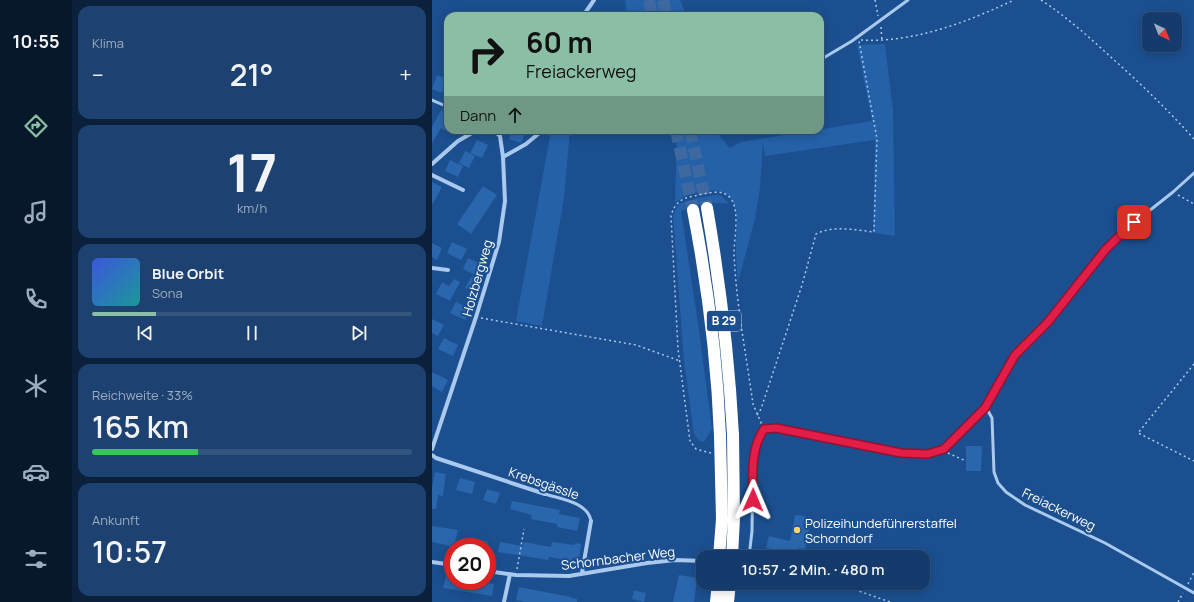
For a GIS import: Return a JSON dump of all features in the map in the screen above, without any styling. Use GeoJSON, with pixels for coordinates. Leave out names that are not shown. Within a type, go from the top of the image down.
{"type":"FeatureCollection","features":[{"type":"Feature","properties":{"kind":"highway","name":"B 29"},"geometry":{"type":"LineString","coordinates":[[707,208],[718,271],[729,370],[733,436],[734,518],[732,550]]}},
{"type":"Feature","properties":{"kind":"highway","name":"B 29"},"geometry":{"type":"LineString","coordinates":[[693,210],[706,276],[718,381],[722,519],[720,550]]}},
{"type":"Feature","properties":{"kind":"highway"},"geometry":{"type":"LineString","coordinates":[[716,602],[717,590]]}},
{"type":"Feature","properties":{"kind":"highway"},"geometry":{"type":"LineString","coordinates":[[728,602],[729,590]]}},
{"type":"Feature","properties":{"kind":"street"},"geometry":{"type":"LineString","coordinates":[[586,12],[594,0]]}},
{"type":"Feature","properties":{"kind":"street"},"geometry":{"type":"LineString","coordinates":[[432,164],[458,141],[470,134]]}},
{"type":"Feature","properties":{"kind":"street"},"geometry":{"type":"LineString","coordinates":[[503,157],[540,134]]}},
{"type":"Feature","properties":{"kind":"street","name":"Holzbergweg"},"geometry":{"type":"LineString","coordinates":[[432,449],[476,317],[499,242],[505,201],[503,157],[500,136]]}},
{"type":"Feature","properties":{"kind":"street"},"geometry":{"type":"LineString","coordinates":[[432,175],[463,190]]}},
{"type":"Feature","properties":{"kind":"street"},"geometry":{"type":"LineString","coordinates":[[432,268],[448,270]]}},
{"type":"Feature","properties":{"kind":"street","name":"Krebsgässle"},"geometry":{"type":"LineString","coordinates":[[432,455],[436,458],[544,494]]}},
{"type":"Feature","properties":{"kind":"street","name":"Krebsgässle"},"geometry":{"type":"LineString","coordinates":[[582,573],[591,521]]}},
{"type":"Feature","properties":{"kind":"street","name":"Schornbacher Weg"},"geometry":{"type":"LineString","coordinates":[[496,572],[516,575],[568,576],[647,563],[675,560],[696,561]]}},
{"type":"Feature","properties":{"kind":"street"},"geometry":{"type":"LineString","coordinates":[[432,562],[444,564]]}},
{"type":"Feature","properties":{"kind":"street"},"geometry":{"type":"LineString","coordinates":[[504,602],[510,574]]}},
{"type":"Feature","properties":{"kind":"lane"},"geometry":{"type":"LineString","coordinates":[[824,58],[880,22],[908,0]]}},
{"type":"Feature","properties":{"kind":"lane"},"geometry":{"type":"LineString","coordinates":[[432,100],[444,105]]}},
{"type":"Feature","properties":{"kind":"lane"},"geometry":{"type":"LineString","coordinates":[[750,550],[752,531],[753,453],[758,438],[764,429],[776,428],[901,453],[928,454],[944,449],[985,408],[1015,355],[1048,322],[1106,249],[1125,230],[1173,192],[1194,173]]}},
{"type":"Feature","properties":{"kind":"lane","name":"Freiackerweg"},"geometry":{"type":"LineString","coordinates":[[985,408],[992,418],[994,472],[998,483],[1006,492],[1025,505],[1105,543],[1194,593]]}},
{"type":"Feature","properties":{"kind":"lane","name":"Krebsgässle"},"geometry":{"type":"LineString","coordinates":[[544,494],[585,508],[590,514],[591,521]]}},
{"type":"Feature","properties":{"kind":"path"},"geometry":{"type":"LineString","coordinates":[[875,0],[880,22],[882,41]]}},
{"type":"Feature","properties":{"kind":"path"},"geometry":{"type":"LineString","coordinates":[[757,415],[761,409],[802,284],[816,234],[823,230],[832,229],[874,232],[877,139],[859,40],[882,41],[909,38],[983,15],[1014,0]]}},
{"type":"Feature","properties":{"kind":"path"},"geometry":{"type":"LineString","coordinates":[[1041,0],[1070,21],[1140,83],[1168,110],[1194,139]]}},
{"type":"Feature","properties":{"kind":"path"},"geometry":{"type":"LineString","coordinates":[[696,449],[690,441],[680,361],[671,216],[672,210],[678,202],[686,198],[716,192],[726,194],[731,199],[734,209],[735,270],[753,404],[764,429]]}},
{"type":"Feature","properties":{"kind":"path"},"geometry":{"type":"LineString","coordinates":[[1173,192],[1194,204]]}},
{"type":"Feature","properties":{"kind":"path"},"geometry":{"type":"LineString","coordinates":[[476,317],[636,345],[680,361]]}},
{"type":"Feature","properties":{"kind":"path"},"geometry":{"type":"LineString","coordinates":[[1194,364],[1138,433],[1194,461]]}},
{"type":"Feature","properties":{"kind":"path"},"geometry":{"type":"LineString","coordinates":[[944,449],[950,455],[966,461]]}},
{"type":"Feature","properties":{"kind":"path"},"geometry":{"type":"LineString","coordinates":[[516,575],[524,529]]}},
{"type":"Feature","properties":{"kind":"path"},"geometry":{"type":"LineString","coordinates":[[1178,602],[1194,572]]}},
{"type":"Feature","properties":{"kind":"path"},"geometry":{"type":"LineString","coordinates":[[856,590],[890,602]]}},
{"type":"Feature","properties":{"kind":"shaded area"},"geometry":{"type":"Polygon","coordinates":[[[625,0],[680,0],[685,12],[626,12],[625,0]]]}},
{"type":"Feature","properties":{"kind":"shaded area"},"geometry":{"type":"Polygon","coordinates":[[[885,44],[893,111],[895,236],[873,233],[875,140],[765,156],[763,142],[760,188],[755,219],[738,282],[736,252],[737,218],[732,200],[727,194],[718,191],[706,191],[689,195],[675,203],[677,134],[718,134],[730,148],[741,142],[791,134],[824,134],[824,129],[872,121],[857,45],[885,44]]]}},
{"type":"Feature","properties":{"kind":"shaded area"},"geometry":{"type":"Polygon","coordinates":[[[550,134],[570,134],[564,198],[542,326],[516,321],[550,134]]]}},
{"type":"Feature","properties":{"kind":"shaded area"},"geometry":{"type":"Polygon","coordinates":[[[716,195],[722,196],[729,204],[705,204],[681,211],[712,429],[704,442],[699,441],[694,434],[684,362],[673,215],[679,204],[696,198],[716,195]]]}},
{"type":"Feature","properties":{"kind":"building"},"geometry":{"type":"Polygon","coordinates":[[[437,75],[444,78],[444,88],[442,93],[432,89],[437,75]]]}},
{"type":"Feature","properties":{"kind":"building"},"geometry":{"type":"Polygon","coordinates":[[[441,110],[444,112],[444,130],[441,128],[432,143],[432,127],[441,110]]]}},
{"type":"Feature","properties":{"kind":"building"},"geometry":{"type":"Polygon","coordinates":[[[511,134],[525,134],[521,143],[509,139],[511,134]]]}},
{"type":"Feature","properties":{"kind":"building"},"geometry":{"type":"Polygon","coordinates":[[[477,140],[488,145],[482,158],[470,153],[477,140]]]}},
{"type":"Feature","properties":{"kind":"building"},"geometry":{"type":"Polygon","coordinates":[[[465,151],[475,156],[469,168],[459,163],[465,151]]]}},
{"type":"Feature","properties":{"kind":"building"},"geometry":{"type":"Polygon","coordinates":[[[450,160],[463,166],[458,177],[445,171],[450,160]]]}},
{"type":"Feature","properties":{"kind":"building"},"geometry":{"type":"Polygon","coordinates":[[[432,182],[442,187],[432,205],[432,182]]]}},
{"type":"Feature","properties":{"kind":"building"},"geometry":{"type":"Polygon","coordinates":[[[483,186],[497,195],[471,234],[457,224],[483,186]]]}},
{"type":"Feature","properties":{"kind":"building"},"geometry":{"type":"Polygon","coordinates":[[[452,242],[467,249],[461,260],[447,253],[452,242]]]}},
{"type":"Feature","properties":{"kind":"building"},"geometry":{"type":"Polygon","coordinates":[[[432,243],[442,248],[437,260],[432,257],[432,243]]]}},
{"type":"Feature","properties":{"kind":"building"},"geometry":{"type":"Polygon","coordinates":[[[468,258],[483,265],[477,276],[463,269],[468,258]]]}},
{"type":"Feature","properties":{"kind":"building"},"geometry":{"type":"Polygon","coordinates":[[[472,276],[479,280],[472,291],[465,288],[472,276]]]}},
{"type":"Feature","properties":{"kind":"building"},"geometry":{"type":"Polygon","coordinates":[[[454,279],[460,282],[450,301],[436,294],[442,282],[449,286],[454,279]]]}},
{"type":"Feature","properties":{"kind":"building"},"geometry":{"type":"Polygon","coordinates":[[[456,302],[471,309],[465,320],[450,313],[456,302]]]}},
{"type":"Feature","properties":{"kind":"building"},"geometry":{"type":"Polygon","coordinates":[[[432,319],[444,325],[438,336],[432,333],[432,319]]]}},
{"type":"Feature","properties":{"kind":"building"},"geometry":{"type":"Polygon","coordinates":[[[444,338],[458,345],[453,356],[438,349],[444,338]]]}},
{"type":"Feature","properties":{"kind":"building"},"geometry":{"type":"Polygon","coordinates":[[[432,372],[448,380],[442,392],[432,386],[432,372]]]}},
{"type":"Feature","properties":{"kind":"building"},"geometry":{"type":"Polygon","coordinates":[[[966,446],[982,446],[981,471],[966,471],[966,446]]]}},
{"type":"Feature","properties":{"kind":"building"},"geometry":{"type":"Polygon","coordinates":[[[435,472],[446,474],[443,496],[438,495],[436,509],[432,509],[432,488],[435,472]]]}},
{"type":"Feature","properties":{"kind":"building"},"geometry":{"type":"Polygon","coordinates":[[[460,478],[475,482],[472,494],[456,490],[460,478]]]}},
{"type":"Feature","properties":{"kind":"building"},"geometry":{"type":"Polygon","coordinates":[[[487,489],[500,493],[496,504],[483,500],[487,489]]]}},
{"type":"Feature","properties":{"kind":"building"},"geometry":{"type":"Polygon","coordinates":[[[512,501],[560,510],[559,514],[580,518],[577,531],[557,527],[557,524],[531,519],[532,515],[510,509],[512,501]]]}},
{"type":"Feature","properties":{"kind":"building"},"geometry":{"type":"Polygon","coordinates":[[[795,515],[805,516],[803,527],[809,529],[805,549],[799,548],[799,550],[777,550],[766,548],[769,536],[790,541],[795,515]]]}},
{"type":"Feature","properties":{"kind":"building"},"geometry":{"type":"Polygon","coordinates":[[[432,526],[458,530],[456,538],[444,538],[444,545],[432,542],[432,526]]]}},
{"type":"Feature","properties":{"kind":"building"},"geometry":{"type":"Polygon","coordinates":[[[500,542],[523,546],[524,542],[551,547],[552,542],[575,545],[575,543],[581,544],[579,559],[572,558],[572,561],[549,557],[548,560],[498,552],[500,542]]]}},
{"type":"Feature","properties":{"kind":"building"},"geometry":{"type":"Polygon","coordinates":[[[679,575],[696,578],[694,602],[673,602],[679,575]]]}},
{"type":"Feature","properties":{"kind":"building"},"geometry":{"type":"Polygon","coordinates":[[[519,587],[571,597],[577,599],[577,602],[525,602],[516,600],[519,587]]]}},
{"type":"Feature","properties":{"kind":"building"},"geometry":{"type":"Polygon","coordinates":[[[455,590],[493,590],[492,596],[455,590]]]}},
{"type":"Feature","properties":{"kind":"building"},"geometry":{"type":"Polygon","coordinates":[[[634,590],[646,593],[644,602],[632,599],[634,590]]]}},
{"type":"Feature","properties":{"kind":"tunnel"},"geometry":{"type":"LineString","coordinates":[[649,0],[651,12]]}},
{"type":"Feature","properties":{"kind":"tunnel"},"geometry":{"type":"LineString","coordinates":[[663,0],[665,12]]}},
{"type":"Feature","properties":{"kind":"tunnel"},"geometry":{"type":"LineString","coordinates":[[677,134],[693,210]]}},
{"type":"Feature","properties":{"kind":"tunnel"},"geometry":{"type":"LineString","coordinates":[[691,134],[707,208]]}},
{"type":"Feature","properties":{"kind":"place","name":"Polizeihundeführerstaffel Schorndorf"},"geometry":{"type":"Point","coordinates":[797,530]}},
{"type":"Feature","properties":{"kind":"route"},"geometry":{"type":"LineString","coordinates":[[753,500],[753,453],[758,438],[764,429],[776,428],[901,453],[928,454],[944,449],[985,408],[1015,355],[1048,322],[1106,249],[1134,222]]}}]}
